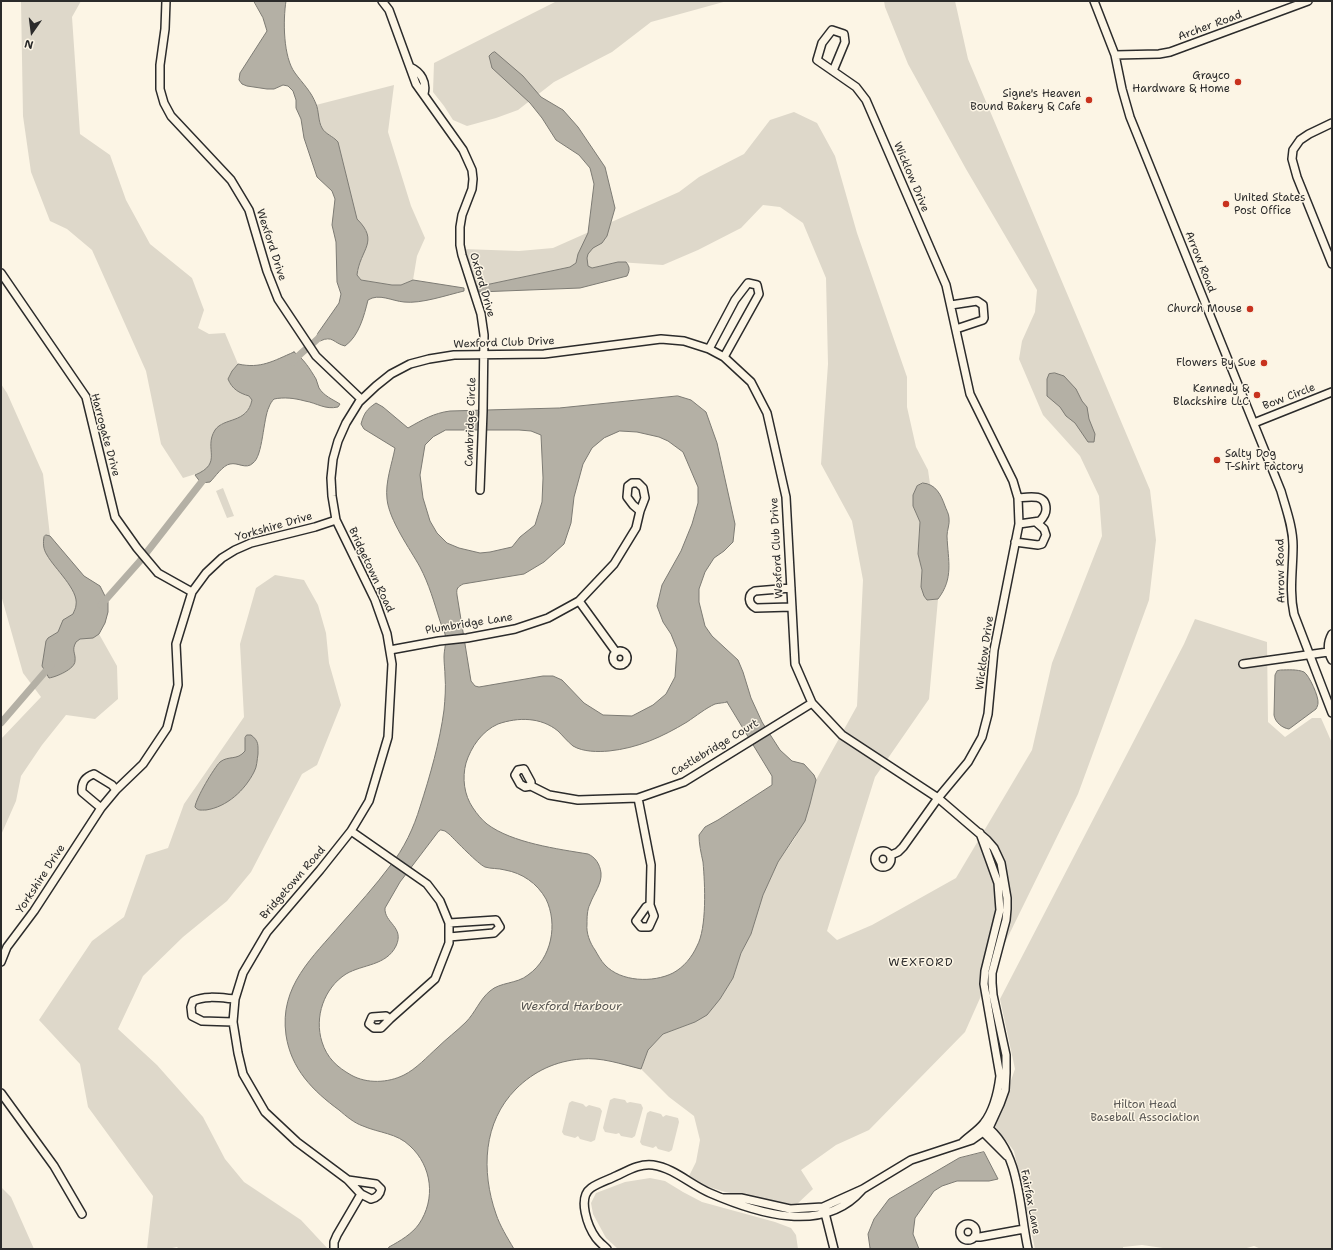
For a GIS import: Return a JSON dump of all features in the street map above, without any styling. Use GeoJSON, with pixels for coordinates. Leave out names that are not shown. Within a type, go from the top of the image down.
{"type":"FeatureCollection","features":[{"type":"Feature","properties":{"kind":"street","name":"Wexford Drive"},"geometry":{"type":"LineString","coordinates":[[166,1],[166,14],[160,65],[160,89],[164,103],[171,116],[231,180],[249,210],[267,272],[278,299],[316,356],[361,399]]}},
{"type":"Feature","properties":{"kind":"street","name":"Oxford Drive"},"geometry":{"type":"LineString","coordinates":[[382,1],[389,10],[416,84],[463,150],[472,170],[472,189],[462,215],[460,245],[481,314],[484,334],[483,354]]}},
{"type":"Feature","properties":{"kind":"street","name":"Oxford Drive"},"geometry":{"type":"LineString","coordinates":[[389,10],[390,1]]}},
{"type":"Feature","properties":{"kind":"street","name":"Arrow Road"},"geometry":{"type":"LineString","coordinates":[[1094,1],[1115,56],[1130,117],[1280,491],[1290,523],[1293,545],[1291,600],[1294,614],[1332,713]]}},
{"type":"Feature","properties":{"kind":"street","name":"Archer Road"},"geometry":{"type":"LineString","coordinates":[[1115,56],[1160,54],[1170,52],[1308,1]]}},
{"type":"Feature","properties":{"kind":"street","name":"Wicklow Drive"},"geometry":{"type":"LineString","coordinates":[[833,71],[845,42],[844,34],[832,30],[822,43],[817,60],[856,87],[866,100],[946,285],[970,394],[1013,481],[1018,498],[1019,524],[994,650],[988,714],[982,737],[968,762],[938,798],[903,847],[898,852],[891,855]]}},
{"type":"Feature","properties":{"kind":"street"},"geometry":{"type":"LineString","coordinates":[[1332,123],[1300,140],[1293,150],[1292,159],[1297,177],[1332,264]]}},
{"type":"Feature","properties":{"kind":"street","name":"Harrogate Drive"},"geometry":{"type":"LineString","coordinates":[[1,273],[86,397],[115,517],[137,548],[158,573],[192,592]]}},
{"type":"Feature","properties":{"kind":"street"},"geometry":{"type":"LineString","coordinates":[[709,349],[736,300],[748,283],[757,285],[759,294],[724,357]]}},
{"type":"Feature","properties":{"kind":"street"},"geometry":{"type":"LineString","coordinates":[[951,305],[977,301],[983,305],[983,320],[956,329]]}},
{"type":"Feature","properties":{"kind":"street","name":"Wexford Club Drive"},"geometry":{"type":"LineString","coordinates":[[361,399],[391,374],[410,364],[454,355],[544,354],[661,339],[684,341],[709,349],[724,357],[751,382],[767,413],[786,496],[796,664],[812,702],[842,734],[938,798],[980,833],[998,883],[1000,910],[985,971],[984,984],[1006,1055],[1006,1073],[1004,1090],[1000,1104],[983,1128],[962,1143],[911,1160],[863,1189],[854,1192],[824,1210],[790,1209],[741,1198],[723,1198],[709,1193],[663,1167],[651,1165],[633,1168],[591,1188],[585,1197],[585,1212],[596,1237],[607,1249]]}},
{"type":"Feature","properties":{"kind":"street","name":"Cambridge Circle"},"geometry":{"type":"LineString","coordinates":[[480,490],[483,354]]}},
{"type":"Feature","properties":{"kind":"street","name":"Bow Circle"},"geometry":{"type":"LineString","coordinates":[[1254,423],[1332,392]]}},
{"type":"Feature","properties":{"kind":"street","name":"Bridgetown Road"},"geometry":{"type":"LineString","coordinates":[[348,1180],[376,1184],[381,1189],[380,1194],[374,1198],[371,1198],[361,1194],[348,1180],[297,1142],[265,1112],[243,1074],[233,1022],[235,999],[243,973],[266,932],[342,844],[351,831],[369,801],[388,737],[392,664],[387,634],[375,600],[336,520],[332,496],[331,478],[333,460],[338,441],[346,423],[361,399]]}},
{"type":"Feature","properties":{"kind":"street"},"geometry":{"type":"LineString","coordinates":[[1018,498],[1040,498],[1045,503],[1046,508],[1045,515],[1040,520],[1036,522],[1019,524]]}},
{"type":"Feature","properties":{"kind":"street","name":"Plumbridge Lane"},"geometry":{"type":"LineString","coordinates":[[390,650],[515,629],[548,618],[579,600],[614,564],[636,528],[640,511]]}},
{"type":"Feature","properties":{"kind":"street","name":"Yorkshire Drive"},"geometry":{"type":"LineString","coordinates":[[1,962],[7,947],[34,912],[101,808],[116,790],[143,764],[167,728],[178,685],[176,644],[192,592],[206,573],[222,558],[251,543],[315,527],[336,520]]}},
{"type":"Feature","properties":{"kind":"street"},"geometry":{"type":"LineString","coordinates":[[1015,542],[1038,545],[1042,544],[1046,535],[1044,529],[1036,522]]}},
{"type":"Feature","properties":{"kind":"street"},"geometry":{"type":"LineString","coordinates":[[791,588],[755,591],[751,593],[749,602],[756,608],[792,607]]}},
{"type":"Feature","properties":{"kind":"street"},"geometry":{"type":"LineString","coordinates":[[579,600],[616,652]]}},
{"type":"Feature","properties":{"kind":"street"},"geometry":{"type":"LineString","coordinates":[[1332,634],[1328,644],[1328,652],[1332,660]]}},
{"type":"Feature","properties":{"kind":"street"},"geometry":{"type":"LineString","coordinates":[[1243,664],[1328,652]]}},
{"type":"Feature","properties":{"kind":"street","name":"Castlebridge Court"},"geometry":{"type":"LineString","coordinates":[[530,786],[549,795],[578,800],[638,798],[684,782],[812,702]]}},
{"type":"Feature","properties":{"kind":"street"},"geometry":{"type":"LineString","coordinates":[[101,808],[82,792],[83,782],[88,776],[94,774],[112,785],[116,790]]}},
{"type":"Feature","properties":{"kind":"street"},"geometry":{"type":"LineString","coordinates":[[638,798],[651,865],[650,905]]}},
{"type":"Feature","properties":{"kind":"street"},"geometry":{"type":"LineString","coordinates":[[351,831],[427,884],[440,901],[449,923],[449,943],[435,979],[390,1019]]}},
{"type":"Feature","properties":{"kind":"street"},"geometry":{"type":"LineString","coordinates":[[449,923],[496,920],[500,927],[494,933],[449,937]]}},
{"type":"Feature","properties":{"kind":"street"},"geometry":{"type":"LineString","coordinates":[[233,1022],[208,1022],[196,1019],[192,1016],[190,1007],[193,1001],[205,997],[235,999]]}},
{"type":"Feature","properties":{"kind":"street"},"geometry":{"type":"LineString","coordinates":[[1,1093],[54,1166],[82,1214]]}},
{"type":"Feature","properties":{"kind":"street","name":"Fairfax Lane"},"geometry":{"type":"LineString","coordinates":[[983,1128],[1010,1159],[1016,1176],[1028,1249]]}},
{"type":"Feature","properties":{"kind":"street"},"geometry":{"type":"LineString","coordinates":[[334,1249],[334,1242],[337,1235],[361,1194]]}},
{"type":"Feature","properties":{"kind":"street"},"geometry":{"type":"LineString","coordinates":[[824,1210],[834,1249]]}},
{"type":"Feature","properties":{"kind":"street"},"geometry":{"type":"LineString","coordinates":[[974,1237],[1024,1228]]}},
{"type":"Feature","properties":{"kind":"green space"},"geometry":{"type":"Polygon","coordinates":[[[21,1],[81,1],[72,17],[80,134],[110,155],[126,200],[150,244],[192,278],[204,310],[198,328],[209,334],[225,333],[238,364],[228,379],[234,388],[239,392],[249,395],[252,400],[248,410],[245,413],[236,419],[221,424],[211,456],[211,463],[205,471],[183,478],[161,444],[146,371],[92,250],[67,229],[50,221],[31,172],[23,116],[21,1]]]}},
{"type":"Feature","properties":{"kind":"green space"},"geometry":{"type":"Polygon","coordinates":[[[557,1],[727,1],[651,22],[612,52],[554,82],[518,110],[467,126],[453,120],[433,92],[434,63],[557,1]]]}},
{"type":"Feature","properties":{"kind":"green space"},"geometry":{"type":"Polygon","coordinates":[[[884,1],[955,1],[968,59],[1150,490],[1156,540],[1149,600],[1078,794],[1000,953],[965,1032],[869,1130],[836,1145],[801,1170],[813,1189],[796,1205],[725,1192],[706,1186],[689,1176],[696,1162],[700,1140],[694,1116],[669,1097],[641,1069],[648,1050],[663,1034],[695,1022],[720,999],[733,978],[741,953],[751,934],[763,895],[778,862],[795,838],[810,804],[816,780],[857,706],[863,580],[852,521],[821,464],[828,364],[826,278],[803,223],[780,207],[763,205],[741,228],[698,250],[663,265],[618,262],[591,268],[570,267],[476,286],[463,249],[519,251],[553,248],[679,192],[699,177],[744,154],[770,120],[794,112],[817,123],[835,156],[857,233],[907,377],[907,407],[916,447],[928,470],[930,484],[923,483],[913,506],[920,522],[918,554],[922,570],[921,587],[927,600],[938,599],[929,699],[875,777],[827,931],[837,940],[872,925],[956,878],[1032,750],[1052,663],[1102,536],[1099,496],[1080,456],[1043,415],[1019,359],[1022,341],[1035,312],[1037,290],[966,169],[908,64],[885,7],[884,1]]]}},
{"type":"Feature","properties":{"kind":"green space"},"geometry":{"type":"Polygon","coordinates":[[[394,85],[388,132],[411,206],[425,238],[417,256],[413,280],[401,285],[361,280],[357,275],[366,230],[357,220],[338,142],[323,129],[316,105],[394,85]]]}},
{"type":"Feature","properties":{"kind":"green space"},"geometry":{"type":"Polygon","coordinates":[[[1,384],[7,393],[43,474],[50,536],[84,576],[100,586],[108,602],[108,612],[105,623],[99,634],[117,666],[118,699],[95,719],[66,715],[42,745],[21,776],[16,801],[1,835],[1,739],[41,697],[23,673],[1,595],[1,384]]]}},
{"type":"Feature","properties":{"kind":"green space"},"geometry":{"type":"Polygon","coordinates":[[[223,488],[234,516],[227,518],[216,491],[223,488]]]}},
{"type":"Feature","properties":{"kind":"green space"},"geometry":{"type":"Polygon","coordinates":[[[275,575],[304,580],[318,605],[326,633],[329,663],[341,705],[317,765],[302,774],[251,872],[227,901],[183,937],[143,976],[118,1029],[157,1065],[203,1117],[225,1159],[244,1182],[301,1220],[328,1249],[179,1249],[177,1247],[167,1249],[147,1249],[153,1196],[88,1107],[80,1064],[39,1020],[92,941],[124,917],[146,855],[168,848],[184,804],[244,717],[240,644],[256,588],[275,575]]]}},
{"type":"Feature","properties":{"kind":"green space","name":"Hilton Head Baseball Association"},"geometry":{"type":"Polygon","coordinates":[[[1195,619],[1267,642],[1268,722],[1285,737],[1312,718],[1321,718],[1332,743],[1332,1249],[1261,1249],[1254,1246],[1243,1249],[1170,1249],[1142,1245],[1123,1247],[1123,1249],[1035,1249],[1014,1151],[995,1126],[1015,1069],[1000,999],[1184,644],[1195,619]]]}},
{"type":"Feature","properties":{"kind":"green space"},"geometry":{"type":"Polygon","coordinates":[[[614,1098],[625,1100],[627,1103],[630,1102],[641,1104],[643,1108],[635,1136],[632,1138],[621,1136],[619,1133],[616,1134],[605,1132],[603,1128],[610,1100],[614,1098]]]}},
{"type":"Feature","properties":{"kind":"green space"},"geometry":{"type":"Polygon","coordinates":[[[572,1101],[583,1104],[586,1107],[589,1105],[600,1108],[602,1111],[595,1140],[591,1142],[580,1139],[578,1136],[575,1138],[564,1135],[562,1132],[569,1103],[572,1101]]]}},
{"type":"Feature","properties":{"kind":"green space"},"geometry":{"type":"Polygon","coordinates":[[[650,1111],[661,1114],[663,1117],[666,1115],[678,1118],[679,1122],[672,1150],[669,1152],[658,1149],[656,1146],[653,1148],[642,1145],[640,1142],[647,1113],[650,1111]]]}},
{"type":"Feature","properties":{"kind":"green space"},"geometry":{"type":"Polygon","coordinates":[[[650,1178],[665,1181],[702,1202],[775,1222],[791,1228],[796,1235],[798,1249],[618,1249],[606,1238],[593,1214],[591,1203],[596,1193],[625,1182],[650,1178]]]}},
{"type":"Feature","properties":{"kind":"green space"},"geometry":{"type":"Polygon","coordinates":[[[1,1187],[11,1197],[34,1249],[1,1249],[1,1187]]]}},
{"type":"Feature","properties":{"kind":"water"},"geometry":{"type":"Polygon","coordinates":[[[254,1],[286,1],[284,28],[288,58],[295,73],[314,99],[322,128],[338,142],[357,219],[364,227],[367,234],[367,246],[357,275],[361,280],[392,285],[401,285],[413,280],[464,288],[464,291],[418,302],[399,301],[381,297],[372,298],[368,300],[363,319],[354,337],[345,346],[330,339],[320,341],[316,338],[339,303],[341,294],[337,282],[336,242],[332,225],[335,199],[332,191],[317,177],[304,138],[301,119],[296,108],[296,100],[293,91],[288,86],[283,85],[274,89],[247,86],[242,84],[239,80],[240,73],[267,31],[263,18],[254,1]]]}},
{"type":"Feature","properties":{"kind":"water"},"geometry":{"type":"Polygon","coordinates":[[[495,52],[523,76],[541,97],[563,110],[578,127],[605,167],[615,208],[607,236],[602,243],[593,248],[588,254],[588,266],[592,268],[618,262],[626,262],[629,269],[627,276],[580,288],[478,292],[476,286],[570,267],[576,263],[578,254],[588,233],[594,184],[590,168],[579,155],[556,140],[530,103],[492,68],[489,56],[495,52]]]}},
{"type":"Feature","properties":{"kind":"water"},"geometry":{"type":"Polygon","coordinates":[[[294,352],[309,368],[321,391],[340,404],[338,407],[329,408],[293,399],[274,399],[267,413],[259,453],[253,463],[248,466],[233,464],[227,465],[210,482],[201,483],[195,475],[209,466],[211,460],[212,437],[215,430],[224,423],[240,417],[245,413],[252,400],[249,396],[234,388],[228,379],[232,371],[238,364],[254,366],[260,365],[294,352]]]}},
{"type":"Feature","properties":{"kind":"water"},"geometry":{"type":"Polygon","coordinates":[[[1055,373],[1064,376],[1076,389],[1087,407],[1089,419],[1095,434],[1094,442],[1088,442],[1075,423],[1066,416],[1060,407],[1047,396],[1047,379],[1049,374],[1055,373]]]}},
{"type":"Feature","properties":{"kind":"water","name":"Wexford Harbour"},"geometry":{"type":"Polygon","coordinates":[[[678,396],[691,400],[706,412],[717,443],[735,524],[733,542],[714,558],[705,572],[699,589],[699,602],[705,626],[712,636],[738,660],[751,698],[762,722],[780,750],[792,761],[804,764],[814,775],[816,780],[805,821],[778,862],[763,895],[751,934],[741,953],[733,978],[720,999],[707,1015],[695,1022],[663,1034],[648,1050],[641,1069],[611,1061],[596,1059],[581,1059],[563,1062],[546,1068],[530,1077],[516,1089],[505,1102],[497,1116],[491,1132],[487,1164],[488,1181],[496,1214],[514,1249],[388,1249],[413,1231],[419,1224],[424,1214],[428,1204],[429,1183],[423,1163],[417,1154],[405,1142],[394,1136],[356,1123],[329,1103],[312,1087],[298,1069],[293,1058],[286,1035],[285,1018],[293,987],[300,974],[309,961],[384,873],[400,852],[408,838],[418,815],[431,771],[444,710],[445,632],[440,623],[426,580],[396,525],[387,499],[388,480],[395,448],[364,429],[361,424],[366,412],[376,403],[408,428],[433,415],[450,411],[559,408],[678,396]],[[446,430],[433,437],[425,445],[420,475],[423,498],[430,521],[437,533],[447,543],[459,548],[480,553],[512,547],[520,537],[535,525],[542,502],[543,478],[541,435],[531,431],[519,430],[446,430]],[[620,431],[604,438],[592,448],[583,464],[574,497],[571,523],[564,544],[544,562],[524,574],[463,584],[458,588],[457,595],[471,681],[475,686],[479,687],[543,676],[553,676],[562,680],[584,703],[603,715],[632,716],[653,705],[666,694],[675,677],[677,649],[671,634],[663,622],[657,606],[662,585],[681,551],[692,524],[698,503],[698,487],[683,452],[668,441],[659,437],[637,432],[620,431]],[[727,702],[715,704],[687,722],[650,741],[620,750],[609,751],[591,751],[577,748],[551,726],[537,721],[521,719],[513,720],[498,724],[482,735],[474,745],[466,763],[464,775],[468,798],[473,808],[487,824],[497,831],[522,841],[588,854],[597,861],[600,867],[601,877],[588,909],[588,934],[602,962],[612,971],[628,978],[647,979],[665,976],[681,968],[690,958],[700,938],[704,917],[704,871],[699,835],[705,827],[772,785],[772,776],[727,702]],[[441,830],[400,882],[385,908],[388,918],[398,934],[398,940],[392,953],[374,964],[346,974],[338,980],[327,995],[320,1013],[320,1032],[324,1048],[337,1065],[357,1078],[371,1081],[391,1080],[413,1070],[466,1022],[483,998],[490,991],[499,986],[524,978],[536,968],[543,959],[547,950],[552,930],[552,919],[546,899],[538,888],[523,876],[511,871],[485,867],[472,857],[445,831],[441,830]]]}},
{"type":"Feature","properties":{"kind":"water"},"geometry":{"type":"Polygon","coordinates":[[[923,483],[931,485],[935,488],[942,498],[949,516],[947,536],[949,569],[946,584],[938,599],[927,600],[921,587],[922,570],[918,554],[920,522],[913,506],[913,495],[917,486],[923,483]]]}},
{"type":"Feature","properties":{"kind":"water"},"geometry":{"type":"Polygon","coordinates":[[[46,535],[50,536],[84,576],[100,586],[108,602],[108,612],[105,623],[99,634],[93,638],[80,639],[76,642],[74,648],[75,661],[72,667],[65,672],[49,678],[42,666],[46,641],[58,632],[63,620],[73,614],[76,606],[76,599],[70,586],[46,553],[43,542],[46,535]]]}},
{"type":"Feature","properties":{"kind":"water"},"geometry":{"type":"Polygon","coordinates":[[[1295,670],[1304,672],[1311,682],[1318,700],[1316,709],[1289,729],[1279,724],[1274,715],[1275,675],[1277,671],[1295,670]]]}},
{"type":"Feature","properties":{"kind":"water"},"geometry":{"type":"Polygon","coordinates":[[[247,735],[251,735],[257,741],[258,754],[255,770],[246,785],[234,797],[221,805],[206,810],[197,809],[195,807],[198,797],[214,770],[223,760],[239,756],[245,751],[245,738],[247,735]]]}},
{"type":"Feature","properties":{"kind":"water"},"geometry":{"type":"Polygon","coordinates":[[[984,1152],[998,1179],[989,1181],[957,1181],[942,1186],[934,1191],[915,1218],[913,1234],[919,1249],[870,1248],[868,1234],[874,1219],[889,1199],[959,1158],[984,1152]]]}},
{"type":"Feature","properties":{"kind":"waterway"},"geometry":{"type":"LineString","coordinates":[[293,362],[324,332]]}},
{"type":"Feature","properties":{"kind":"waterway"},"geometry":{"type":"LineString","coordinates":[[101,605],[140,561],[207,475]]}},
{"type":"Feature","properties":{"kind":"waterway"},"geometry":{"type":"LineString","coordinates":[[1,723],[51,665]]}},
{"type":"Feature","properties":{"kind":"place","name":"Grayco Hardware & Home"},"geometry":{"type":"Point","coordinates":[1238,82]}},
{"type":"Feature","properties":{"kind":"place","name":"Signe's Heaven Bound Bakery & Cafe"},"geometry":{"type":"Point","coordinates":[1089,100]}},
{"type":"Feature","properties":{"kind":"place","name":"United States Post Office"},"geometry":{"type":"Point","coordinates":[1226,204]}},
{"type":"Feature","properties":{"kind":"place","name":"Church Mouse"},"geometry":{"type":"Point","coordinates":[1250,309]}},
{"type":"Feature","properties":{"kind":"place","name":"Flowers By Sue"},"geometry":{"type":"Point","coordinates":[1264,363]}},
{"type":"Feature","properties":{"kind":"place","name":"Kennedy & Blackshire LLC"},"geometry":{"type":"Point","coordinates":[1257,395]}},
{"type":"Feature","properties":{"kind":"place","name":"Salty Dog T-Shirt Factory"},"geometry":{"type":"Point","coordinates":[1217,460]}},
{"type":"Feature","properties":{"kind":"district","name":"WEXFORD"},"geometry":{"type":"Point","coordinates":[921,963]}}]}
